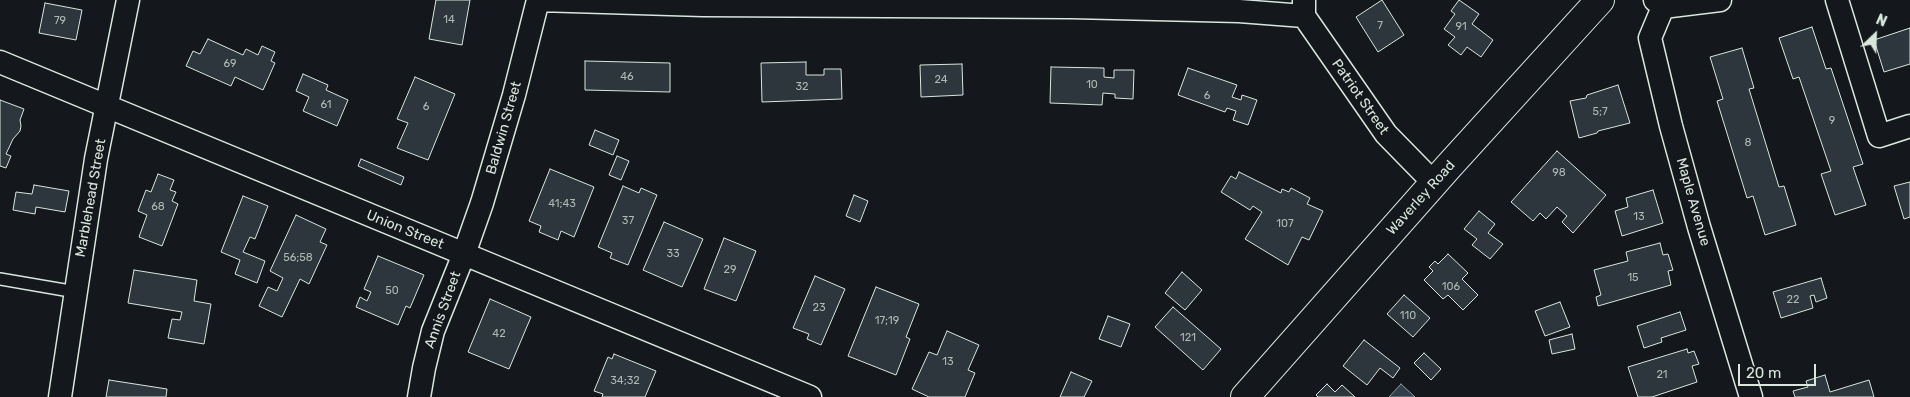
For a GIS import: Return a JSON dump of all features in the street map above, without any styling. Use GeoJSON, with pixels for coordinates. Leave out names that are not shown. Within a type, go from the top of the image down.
{"type":"FeatureCollection","features":[{"type":"Feature","properties":{"kind":"street","name":"Marblehead Street"},"geometry":{"type":"LineString","coordinates":[[60,397],[96,160],[128,0]]}},
{"type":"Feature","properties":{"kind":"street"},"geometry":{"type":"LineString","coordinates":[[538,0],[703,5],[1071,7],[1239,11],[1304,8]]}},
{"type":"Feature","properties":{"kind":"street","name":"Baldwin Street"},"geometry":{"type":"LineString","coordinates":[[464,254],[502,139],[538,0]]}},
{"type":"Feature","properties":{"kind":"street","name":"Waverley Road"},"geometry":{"type":"LineString","coordinates":[[1245,397],[1434,183],[1600,0]]}},
{"type":"Feature","properties":{"kind":"street"},"geometry":{"type":"LineString","coordinates":[[1659,4],[1720,0]]}},
{"type":"Feature","properties":{"kind":"street"},"geometry":{"type":"LineString","coordinates":[[1837,0],[1879,136],[1910,126]]}},
{"type":"Feature","properties":{"kind":"street","name":"Maple Avenue"},"geometry":{"type":"LineString","coordinates":[[1659,4],[1650,38],[1671,126],[1699,227],[1752,397]]}},
{"type":"Feature","properties":{"kind":"street","name":"Patriot Street"},"geometry":{"type":"LineString","coordinates":[[1304,8],[1386,134],[1434,183]]}},
{"type":"Feature","properties":{"kind":"street","name":"Union Street"},"geometry":{"type":"LineString","coordinates":[[0,62],[810,397]]}},
{"type":"Feature","properties":{"kind":"street","name":"Annis Street"},"geometry":{"type":"LineString","coordinates":[[419,397],[433,331],[464,254]]}},
{"type":"Feature","properties":{"kind":"lane"},"geometry":{"type":"LineString","coordinates":[[0,279],[76,292]]}},
{"type":"Feature","properties":{"kind":"water"},"geometry":{"type":"Polygon","coordinates":[[[1401,384],[1415,397],[1389,397],[1401,384]]]}},
{"type":"Feature","properties":{"kind":"building"},"geometry":{"type":"Polygon","coordinates":[[[436,0],[470,0],[462,45],[429,39],[436,0]]]}},
{"type":"Feature","properties":{"kind":"building"},"geometry":{"type":"Polygon","coordinates":[[[1382,0],[1404,35],[1378,52],[1356,17],[1382,0]]]}},
{"type":"Feature","properties":{"kind":"building"},"geometry":{"type":"Polygon","coordinates":[[[1459,0],[1479,14],[1472,24],[1493,40],[1481,57],[1467,47],[1461,55],[1448,45],[1455,37],[1444,29],[1455,14],[1451,11],[1459,0]]]}},
{"type":"Feature","properties":{"kind":"building"},"geometry":{"type":"Polygon","coordinates":[[[45,3],[82,10],[76,40],[39,33],[45,3]]]}},
{"type":"Feature","properties":{"kind":"building"},"geometry":{"type":"Polygon","coordinates":[[[1812,27],[1826,69],[1831,68],[1863,164],[1853,167],[1866,205],[1835,215],[1821,174],[1831,171],[1799,77],[1793,79],[1779,38],[1812,27]]]}},
{"type":"Feature","properties":{"kind":"building"},"geometry":{"type":"Polygon","coordinates":[[[1910,28],[1910,64],[1884,72],[1874,40],[1910,28]]]}},
{"type":"Feature","properties":{"kind":"building"},"geometry":{"type":"Polygon","coordinates":[[[208,39],[243,55],[246,49],[258,55],[262,46],[275,52],[271,61],[275,63],[263,90],[235,77],[231,86],[186,66],[193,51],[200,54],[208,39]]]}},
{"type":"Feature","properties":{"kind":"building"},"geometry":{"type":"Polygon","coordinates":[[[1742,48],[1754,88],[1749,89],[1779,187],[1784,186],[1796,225],[1765,235],[1753,196],[1747,198],[1717,101],[1723,99],[1710,57],[1742,48]]]}},
{"type":"Feature","properties":{"kind":"building"},"geometry":{"type":"Polygon","coordinates":[[[585,61],[670,63],[670,92],[585,90],[585,61]]]}},
{"type":"Feature","properties":{"kind":"building"},"geometry":{"type":"Polygon","coordinates":[[[806,62],[806,75],[824,75],[824,69],[841,69],[842,99],[762,102],[761,63],[806,62]]]}},
{"type":"Feature","properties":{"kind":"building"},"geometry":{"type":"Polygon","coordinates":[[[962,64],[963,95],[921,97],[920,65],[962,64]]]}},
{"type":"Feature","properties":{"kind":"building"},"geometry":{"type":"Polygon","coordinates":[[[1051,67],[1104,68],[1104,77],[1114,78],[1114,70],[1134,70],[1133,99],[1115,98],[1115,94],[1103,93],[1102,105],[1050,103],[1051,67]]]}},
{"type":"Feature","properties":{"kind":"building"},"geometry":{"type":"Polygon","coordinates":[[[1188,68],[1237,85],[1232,97],[1241,100],[1242,95],[1257,100],[1248,125],[1233,120],[1236,111],[1227,108],[1225,112],[1178,95],[1188,68]]]}},
{"type":"Feature","properties":{"kind":"building"},"geometry":{"type":"Polygon","coordinates":[[[303,74],[328,85],[326,90],[348,100],[337,126],[303,111],[309,97],[296,91],[303,74]]]}},
{"type":"Feature","properties":{"kind":"building"},"geometry":{"type":"Polygon","coordinates":[[[415,77],[455,94],[428,160],[397,148],[408,123],[397,119],[415,77]]]}},
{"type":"Feature","properties":{"kind":"building"},"geometry":{"type":"Polygon","coordinates":[[[1618,85],[1630,123],[1579,138],[1570,101],[1586,98],[1587,95],[1618,85]]]}},
{"type":"Feature","properties":{"kind":"building"},"geometry":{"type":"Polygon","coordinates":[[[0,100],[24,109],[20,120],[20,131],[13,139],[6,154],[11,156],[6,168],[0,166],[0,100]]]}},
{"type":"Feature","properties":{"kind":"building"},"geometry":{"type":"Polygon","coordinates":[[[595,130],[619,140],[613,155],[589,145],[595,130]]]}},
{"type":"Feature","properties":{"kind":"building"},"geometry":{"type":"Polygon","coordinates":[[[1557,151],[1606,195],[1573,233],[1562,222],[1567,216],[1557,207],[1546,219],[1540,213],[1533,221],[1511,202],[1557,151]]]}},
{"type":"Feature","properties":{"kind":"building"},"geometry":{"type":"Polygon","coordinates":[[[617,156],[629,161],[621,180],[609,175],[617,156]]]}},
{"type":"Feature","properties":{"kind":"building"},"geometry":{"type":"Polygon","coordinates":[[[361,159],[404,177],[401,185],[358,166],[361,159]]]}},
{"type":"Feature","properties":{"kind":"building"},"geometry":{"type":"Polygon","coordinates":[[[550,169],[594,187],[574,237],[561,231],[558,240],[539,232],[541,226],[529,221],[550,169]]]}},
{"type":"Feature","properties":{"kind":"building"},"geometry":{"type":"Polygon","coordinates":[[[1239,172],[1281,193],[1282,189],[1289,192],[1291,188],[1310,198],[1307,204],[1323,211],[1309,240],[1302,237],[1288,265],[1245,239],[1262,212],[1253,206],[1250,210],[1221,192],[1231,176],[1236,179],[1239,172]]]}},
{"type":"Feature","properties":{"kind":"building"},"geometry":{"type":"Polygon","coordinates":[[[158,174],[174,180],[170,190],[176,192],[172,201],[178,204],[162,246],[139,237],[147,215],[138,211],[146,190],[151,192],[158,174]]]}},
{"type":"Feature","properties":{"kind":"building"},"geometry":{"type":"Polygon","coordinates":[[[1910,182],[1910,217],[1904,219],[1894,186],[1910,182]]]}},
{"type":"Feature","properties":{"kind":"building"},"geometry":{"type":"Polygon","coordinates":[[[34,185],[69,191],[65,212],[36,207],[35,214],[13,210],[16,192],[32,194],[34,185]]]}},
{"type":"Feature","properties":{"kind":"building"},"geometry":{"type":"Polygon","coordinates":[[[623,186],[639,193],[641,188],[657,195],[628,265],[610,258],[612,253],[598,247],[623,186]]]}},
{"type":"Feature","properties":{"kind":"building"},"geometry":{"type":"Polygon","coordinates":[[[1653,190],[1663,223],[1622,236],[1615,211],[1628,207],[1626,198],[1653,190]]]}},
{"type":"Feature","properties":{"kind":"building"},"geometry":{"type":"Polygon","coordinates":[[[854,195],[868,201],[860,222],[846,216],[854,195]]]}},
{"type":"Feature","properties":{"kind":"building"},"geometry":{"type":"Polygon","coordinates":[[[243,196],[268,206],[255,239],[250,237],[243,252],[265,261],[257,283],[235,274],[240,260],[221,252],[243,196]]]}},
{"type":"Feature","properties":{"kind":"building"},"geometry":{"type":"Polygon","coordinates":[[[1479,211],[1495,224],[1488,233],[1503,244],[1490,259],[1472,245],[1477,239],[1464,229],[1479,211]]]}},
{"type":"Feature","properties":{"kind":"building"},"geometry":{"type":"Polygon","coordinates":[[[296,215],[326,229],[320,242],[327,245],[309,284],[300,279],[282,317],[259,306],[268,287],[277,291],[283,278],[270,271],[296,215]]]}},
{"type":"Feature","properties":{"kind":"building"},"geometry":{"type":"Polygon","coordinates":[[[664,222],[703,239],[682,287],[643,270],[664,222]]]}},
{"type":"Feature","properties":{"kind":"building"},"geometry":{"type":"Polygon","coordinates":[[[724,238],[756,251],[736,301],[704,289],[724,238]]]}},
{"type":"Feature","properties":{"kind":"building"},"geometry":{"type":"Polygon","coordinates":[[[1660,243],[1663,255],[1668,254],[1673,270],[1668,271],[1671,285],[1598,306],[1596,297],[1601,295],[1594,270],[1628,261],[1626,252],[1660,243]]]}},
{"type":"Feature","properties":{"kind":"building"},"geometry":{"type":"Polygon","coordinates":[[[1448,254],[1468,273],[1462,279],[1478,295],[1463,310],[1448,295],[1443,299],[1424,280],[1433,271],[1429,267],[1435,261],[1438,264],[1448,254]]]}},
{"type":"Feature","properties":{"kind":"building"},"geometry":{"type":"Polygon","coordinates":[[[378,256],[424,275],[410,308],[406,306],[398,325],[356,307],[360,297],[367,301],[371,292],[364,289],[378,256]]]}},
{"type":"Feature","properties":{"kind":"building"},"geometry":{"type":"Polygon","coordinates":[[[134,270],[197,280],[194,301],[211,304],[204,344],[168,338],[172,319],[180,320],[182,312],[128,303],[134,270]]]}},
{"type":"Feature","properties":{"kind":"building"},"geometry":{"type":"Polygon","coordinates":[[[1182,272],[1202,290],[1185,310],[1165,293],[1182,272]]]}},
{"type":"Feature","properties":{"kind":"building"},"geometry":{"type":"Polygon","coordinates":[[[815,276],[845,289],[821,345],[807,339],[809,334],[793,328],[815,276]]]}},
{"type":"Feature","properties":{"kind":"building"},"geometry":{"type":"Polygon","coordinates":[[[1821,278],[1827,298],[1816,302],[1814,295],[1810,296],[1813,308],[1781,318],[1773,292],[1821,278]]]}},
{"type":"Feature","properties":{"kind":"building"},"geometry":{"type":"Polygon","coordinates":[[[876,287],[919,304],[906,337],[910,339],[896,375],[848,356],[876,287]]]}},
{"type":"Feature","properties":{"kind":"building"},"geometry":{"type":"Polygon","coordinates":[[[1404,295],[1430,318],[1413,337],[1387,314],[1404,295]]]}},
{"type":"Feature","properties":{"kind":"building"},"geometry":{"type":"Polygon","coordinates":[[[490,299],[531,317],[509,369],[468,352],[490,299]]]}},
{"type":"Feature","properties":{"kind":"building"},"geometry":{"type":"Polygon","coordinates":[[[1560,302],[1570,327],[1545,336],[1535,311],[1560,302]]]}},
{"type":"Feature","properties":{"kind":"building"},"geometry":{"type":"Polygon","coordinates":[[[1173,307],[1221,349],[1203,370],[1155,327],[1173,307]]]}},
{"type":"Feature","properties":{"kind":"building"},"geometry":{"type":"Polygon","coordinates":[[[1680,312],[1686,330],[1661,338],[1662,342],[1644,348],[1637,326],[1680,312]]]}},
{"type":"Feature","properties":{"kind":"building"},"geometry":{"type":"Polygon","coordinates":[[[1108,316],[1130,324],[1121,347],[1099,339],[1108,316]]]}},
{"type":"Feature","properties":{"kind":"building"},"geometry":{"type":"Polygon","coordinates":[[[947,331],[979,345],[968,370],[975,373],[965,397],[929,397],[912,389],[929,352],[937,355],[947,331]]]}},
{"type":"Feature","properties":{"kind":"building"},"geometry":{"type":"Polygon","coordinates":[[[1572,334],[1575,349],[1552,354],[1549,340],[1572,334]]]}},
{"type":"Feature","properties":{"kind":"building"},"geometry":{"type":"Polygon","coordinates":[[[1364,340],[1400,368],[1393,378],[1380,368],[1367,385],[1343,366],[1364,340]]]}},
{"type":"Feature","properties":{"kind":"building"},"geometry":{"type":"Polygon","coordinates":[[[1687,349],[1688,353],[1694,351],[1699,364],[1692,366],[1697,382],[1652,397],[1638,397],[1628,367],[1687,349]]]}},
{"type":"Feature","properties":{"kind":"building"},"geometry":{"type":"Polygon","coordinates":[[[1424,353],[1441,369],[1431,380],[1414,363],[1424,353]]]}},
{"type":"Feature","properties":{"kind":"building"},"geometry":{"type":"Polygon","coordinates":[[[614,354],[656,371],[645,397],[602,397],[603,394],[594,391],[608,357],[612,359],[614,354]]]}},
{"type":"Feature","properties":{"kind":"building"},"geometry":{"type":"Polygon","coordinates":[[[1071,372],[1092,381],[1084,397],[1060,397],[1071,372]]]}},
{"type":"Feature","properties":{"kind":"building"},"geometry":{"type":"Polygon","coordinates":[[[1825,375],[1830,392],[1869,380],[1874,397],[1795,397],[1793,391],[1808,387],[1806,381],[1825,375]]]}},
{"type":"Feature","properties":{"kind":"building"},"geometry":{"type":"Polygon","coordinates":[[[109,380],[167,389],[166,397],[106,397],[109,380]]]}},
{"type":"Feature","properties":{"kind":"building"},"geometry":{"type":"Polygon","coordinates":[[[1327,384],[1335,392],[1342,385],[1355,397],[1318,397],[1316,395],[1327,384]]]}}]}
